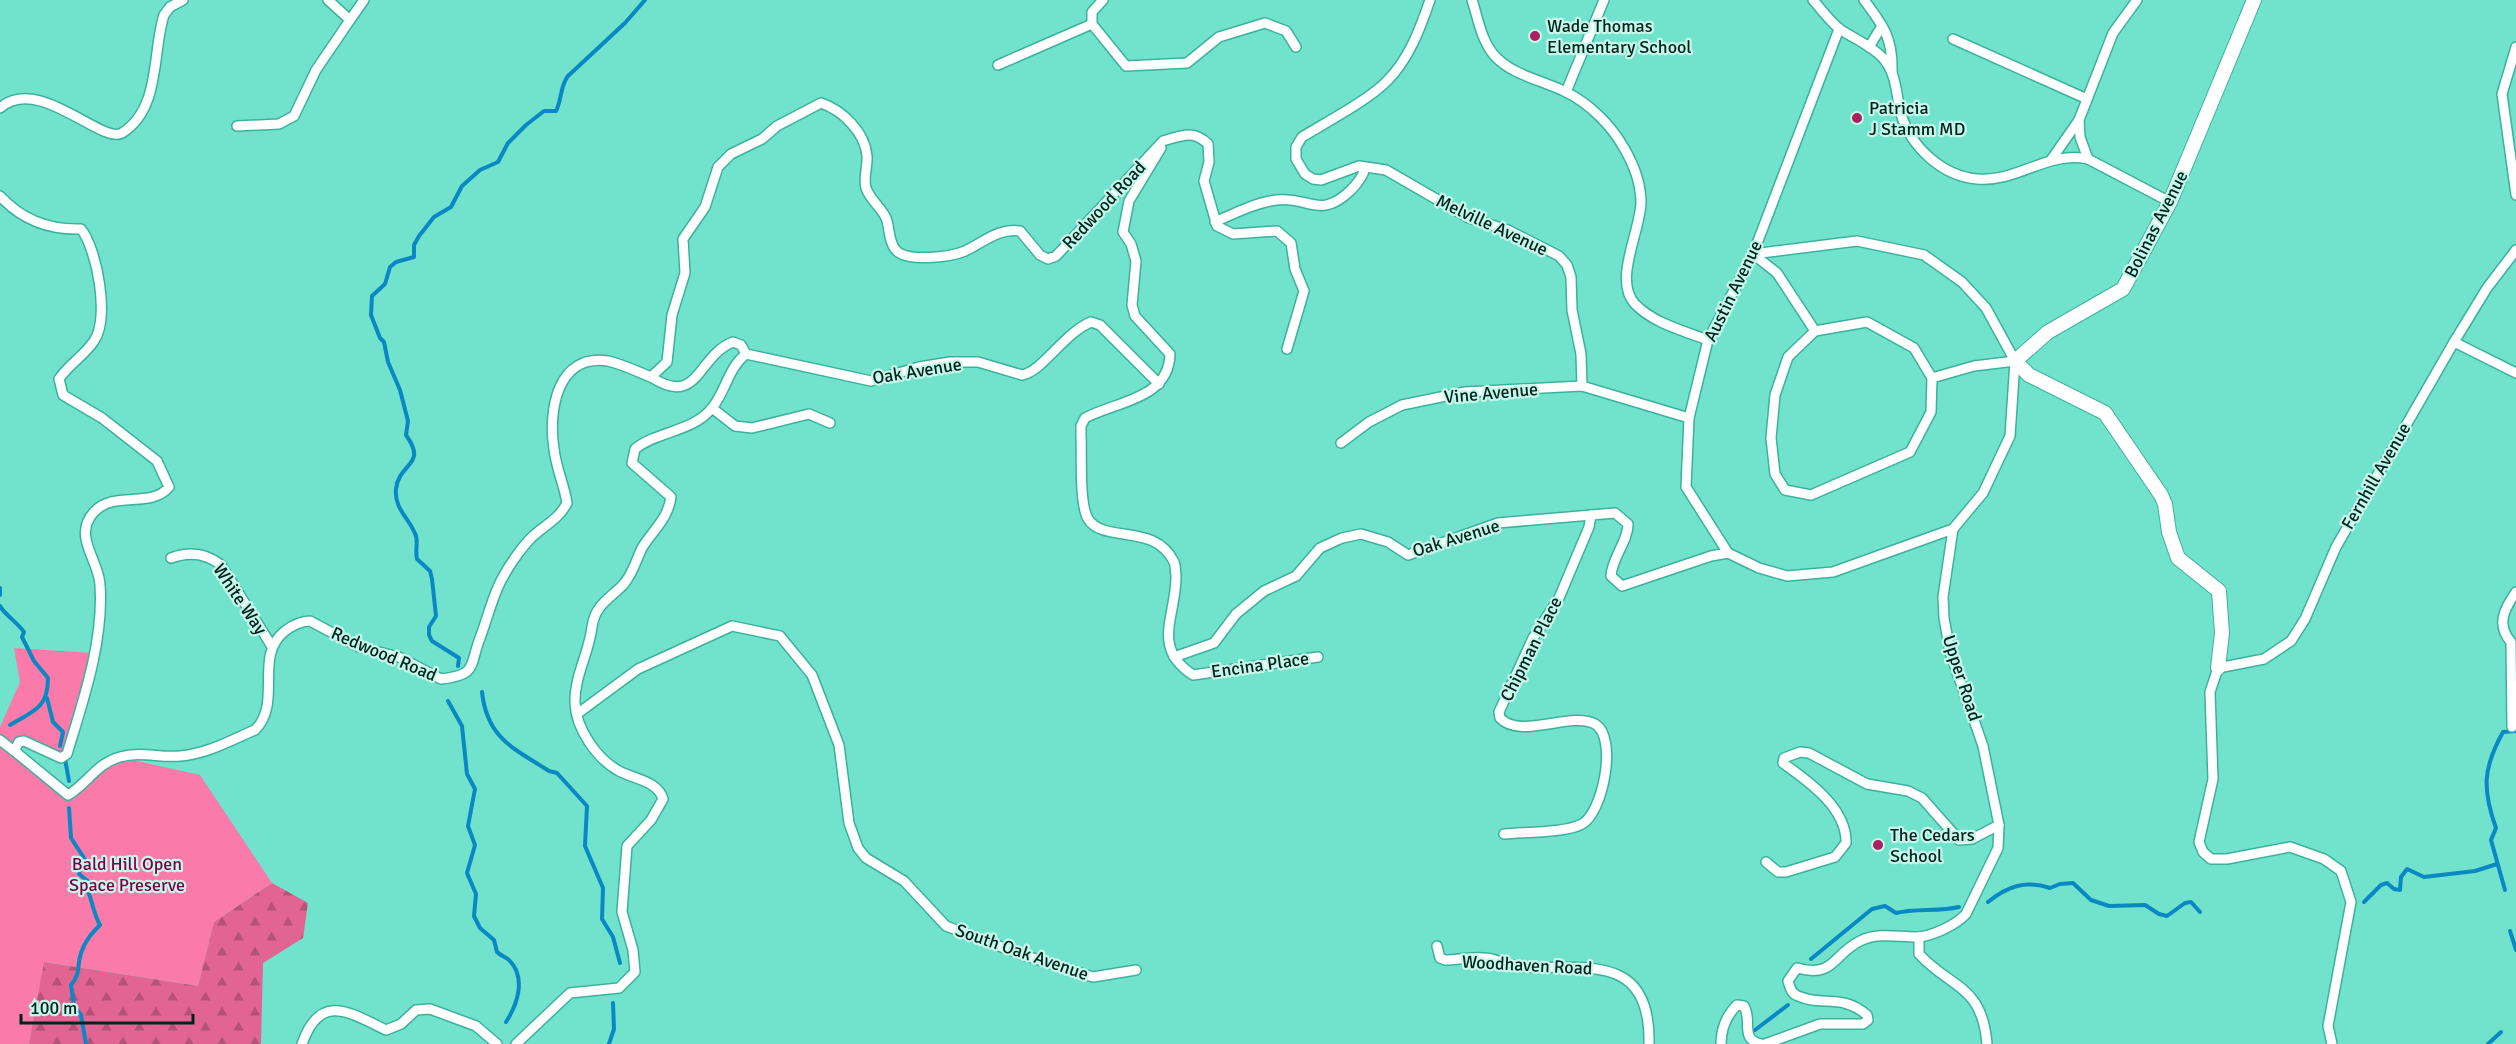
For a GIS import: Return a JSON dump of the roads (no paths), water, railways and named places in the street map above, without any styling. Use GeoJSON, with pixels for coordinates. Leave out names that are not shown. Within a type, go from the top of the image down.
{"type":"FeatureCollection","features":[{"type":"Feature","properties":{"kind":"street"},"geometry":{"type":"LineString","coordinates":[[0,108],[15,98],[27,99],[70,112],[93,126],[117,135],[121,133],[139,114],[150,92],[164,15],[170,7],[183,0]]}},
{"type":"Feature","properties":{"kind":"street"},"geometry":{"type":"LineString","coordinates":[[328,0],[350,20]]}},
{"type":"Feature","properties":{"kind":"street"},"geometry":{"type":"LineString","coordinates":[[237,126],[279,124],[294,116],[316,70],[364,0]]}},
{"type":"Feature","properties":{"kind":"street"},"geometry":{"type":"LineString","coordinates":[[1103,0],[1092,12],[1092,24],[1126,66],[1187,63],[1219,37],[1265,23],[1286,31],[1296,47]]}},
{"type":"Feature","properties":{"kind":"street"},"geometry":{"type":"LineString","coordinates":[[1215,222],[1261,202],[1280,200],[1316,207],[1328,206],[1352,189],[1363,175],[1365,168],[1353,167],[1321,180],[1312,179],[1305,174],[1296,159],[1296,147],[1302,137],[1386,83],[1402,63],[1418,33],[1430,0]]}},
{"type":"Feature","properties":{"kind":"street"},"geometry":{"type":"LineString","coordinates":[[1472,0],[1484,41],[1494,55],[1509,68],[1566,92],[1601,118],[1617,136],[1635,166],[1641,205],[1626,281],[1628,295],[1636,305],[1655,319],[1708,340]]}},
{"type":"Feature","properties":{"kind":"street"},"geometry":{"type":"LineString","coordinates":[[1566,92],[1604,0]]}},
{"type":"Feature","properties":{"kind":"street"},"geometry":{"type":"LineString","coordinates":[[1813,0],[1839,29],[1882,57],[1892,72]]}},
{"type":"Feature","properties":{"kind":"street"},"geometry":{"type":"LineString","coordinates":[[1864,0],[1882,26],[1892,46],[1892,72],[1902,115],[1914,140],[1930,159],[1976,179],[2006,176],[2051,160],[2071,156],[2088,159],[2170,202]]}},
{"type":"Feature","properties":{"kind":"street"},"geometry":{"type":"LineString","coordinates":[[2051,160],[2079,120],[2113,33],[2137,0]]}},
{"type":"Feature","properties":{"kind":"street","name":"Bolinas Avenue"},"geometry":{"type":"LineString","coordinates":[[2015,361],[2048,332],[2123,289],[2170,202],[2254,0]]}},
{"type":"Feature","properties":{"kind":"street"},"geometry":{"type":"LineString","coordinates":[[998,65],[1092,24]]}},
{"type":"Feature","properties":{"kind":"street"},"geometry":{"type":"LineString","coordinates":[[1869,47],[1882,26]]}},
{"type":"Feature","properties":{"kind":"street","name":"Austin Avenue"},"geometry":{"type":"LineString","coordinates":[[1728,553],[1686,487],[1689,418],[1708,340],[1753,254],[1839,29]]}},
{"type":"Feature","properties":{"kind":"street"},"geometry":{"type":"LineString","coordinates":[[1953,39],[2087,99]]}},
{"type":"Feature","properties":{"kind":"street"},"geometry":{"type":"LineString","coordinates":[[2515,51],[2502,94],[2516,195]]}},
{"type":"Feature","properties":{"kind":"street","name":"Redwood Road"},"geometry":{"type":"LineString","coordinates":[[271,645],[288,628],[301,621],[310,621],[359,647],[399,657],[441,679],[465,673],[474,663],[479,640],[488,621],[499,586],[530,539],[560,516],[567,503],[553,448],[556,394],[562,378],[571,368],[585,362],[608,361],[651,377],[667,362],[672,315],[685,273],[683,239],[705,207],[718,167],[731,154],[762,139],[807,108],[821,103],[832,107],[861,136],[867,158],[867,188],[888,221],[892,246],[898,253],[912,257],[956,254],[1008,230],[1020,231],[1040,255],[1048,259],[1056,256],[1163,141]]}},
{"type":"Feature","properties":{"kind":"street"},"geometry":{"type":"LineString","coordinates":[[2079,120],[2080,137],[2088,159]]}},
{"type":"Feature","properties":{"kind":"street"},"geometry":{"type":"LineString","coordinates":[[1174,657],[1167,637],[1176,589],[1175,563],[1161,545],[1137,534],[1101,530],[1088,519],[1084,505],[1081,436],[1085,418],[1148,394],[1159,384],[1170,366],[1170,354],[1135,316],[1132,305],[1136,261],[1131,244],[1123,232],[1129,201],[1159,154],[1163,141],[1187,134],[1200,136],[1208,144],[1209,162],[1204,181],[1215,222],[1224,232],[1233,234],[1277,231],[1291,243],[1295,269],[1304,291],[1287,349]]}},
{"type":"Feature","properties":{"kind":"street","name":"Melville Avenue"},"geometry":{"type":"LineString","coordinates":[[1365,168],[1386,171],[1469,218],[1508,230],[1549,250],[1567,265],[1571,277],[1572,310],[1581,354],[1582,386]]}},
{"type":"Feature","properties":{"kind":"street"},"geometry":{"type":"LineString","coordinates":[[0,196],[34,222],[63,230],[81,229],[91,242],[101,299],[100,330],[86,350],[59,379],[63,394],[111,424],[157,461],[169,487],[164,493],[151,498],[123,500],[102,506],[93,513],[85,535],[100,582],[100,609],[93,653],[67,754],[61,758],[24,741],[15,746],[18,754]]}},
{"type":"Feature","properties":{"kind":"street"},"geometry":{"type":"LineString","coordinates":[[1753,254],[1857,241],[1924,255],[1962,282],[1986,308],[2015,361],[2029,375],[2106,413],[2137,455],[2165,504],[2169,532],[2178,558],[2218,591],[2222,633],[2218,668],[2210,692],[2213,779],[2199,842],[2203,852],[2211,859],[2227,859],[2290,847],[2324,859],[2341,871],[2351,902],[2328,1026],[2332,1044]]}},
{"type":"Feature","properties":{"kind":"street","name":"Fernhill Avenue"},"geometry":{"type":"LineString","coordinates":[[2218,668],[2264,658],[2291,641],[2305,620],[2336,547],[2454,342],[2487,288],[2516,250]]}},
{"type":"Feature","properties":{"kind":"street"},"geometry":{"type":"LineString","coordinates":[[1753,254],[1778,273],[1815,331]]}},
{"type":"Feature","properties":{"kind":"street","name":"Oak Avenue"},"geometry":{"type":"LineString","coordinates":[[746,354],[871,381],[919,367],[950,362],[978,362],[1022,375],[1028,374],[1043,362],[1068,335],[1091,322],[1100,325],[1159,384]]}},
{"type":"Feature","properties":{"kind":"street"},"geometry":{"type":"LineString","coordinates":[[1867,322],[1914,348],[1932,378],[1931,412],[1910,452],[1811,495],[1785,490],[1775,474],[1771,438],[1775,395],[1788,357],[1815,331],[1867,322]]}},
{"type":"Feature","properties":{"kind":"street"},"geometry":{"type":"LineString","coordinates":[[516,1044],[570,993],[619,988],[635,972],[633,950],[622,912],[627,846],[651,820],[663,799],[659,789],[618,771],[605,761],[590,743],[575,705],[578,680],[595,614],[605,599],[623,585],[641,550],[668,511],[671,497],[632,463],[635,449],[643,442],[693,423],[712,408],[738,360],[746,354],[741,345],[733,342],[722,347],[690,384],[677,389],[664,386],[651,377]]}},
{"type":"Feature","properties":{"kind":"street"},"geometry":{"type":"LineString","coordinates":[[2454,342],[2516,373]]}},
{"type":"Feature","properties":{"kind":"street"},"geometry":{"type":"LineString","coordinates":[[1932,378],[1974,366],[2015,361]]}},
{"type":"Feature","properties":{"kind":"street"},"geometry":{"type":"LineString","coordinates":[[1728,553],[1759,568],[1787,576],[1810,576],[1862,564],[1953,529],[1983,493],[2010,436],[2015,361]]}},
{"type":"Feature","properties":{"kind":"street"},"geometry":{"type":"LineString","coordinates":[[1582,386],[1689,418]]}},
{"type":"Feature","properties":{"kind":"street","name":"Vine Avenue"},"geometry":{"type":"LineString","coordinates":[[1341,443],[1369,422],[1402,405],[1465,392],[1582,386]]}},
{"type":"Feature","properties":{"kind":"street"},"geometry":{"type":"LineString","coordinates":[[712,408],[735,426],[752,429],[809,414],[830,423]]}},
{"type":"Feature","properties":{"kind":"street","name":"Oak Avenue"},"geometry":{"type":"LineString","coordinates":[[1174,657],[1214,643],[1236,614],[1264,591],[1296,576],[1320,548],[1342,538],[1361,534],[1388,542],[1408,555],[1497,523],[1615,513],[1628,524],[1628,531],[1611,567],[1611,576],[1622,586],[1633,585],[1712,556],[1728,553]]}},
{"type":"Feature","properties":{"kind":"street","name":"Chipman Place"},"geometry":{"type":"LineString","coordinates":[[1504,834],[1582,825],[1596,810],[1608,747],[1600,728],[1592,723],[1580,722],[1510,725],[1500,718],[1499,712],[1533,638],[1559,598],[1589,527],[1591,515]]}},
{"type":"Feature","properties":{"kind":"street","name":"Upper Road"},"geometry":{"type":"LineString","coordinates":[[1919,937],[1960,920],[1966,914],[1998,848],[1999,825],[1983,746],[1950,652],[1944,618],[1943,597],[1953,529]]}},
{"type":"Feature","properties":{"kind":"street","name":"White Way"},"geometry":{"type":"LineString","coordinates":[[171,558],[183,554],[199,554],[212,558],[221,565],[271,645]]}},
{"type":"Feature","properties":{"kind":"street"},"geometry":{"type":"LineString","coordinates":[[2512,728],[2511,642],[2504,634],[2501,623],[2508,604],[2516,592]]}},
{"type":"Feature","properties":{"kind":"street","name":"South Oak Avenue"},"geometry":{"type":"LineString","coordinates":[[577,714],[638,669],[732,626],[780,636],[812,675],[839,745],[849,823],[858,848],[866,858],[904,881],[946,926],[1020,954],[1093,977],[1136,970]]}},
{"type":"Feature","properties":{"kind":"street"},"geometry":{"type":"LineString","coordinates":[[0,740],[68,795],[97,769],[119,757],[139,754],[178,756],[195,754],[255,730],[262,722],[268,705],[271,645]]}},
{"type":"Feature","properties":{"kind":"street","name":"Encina Place"},"geometry":{"type":"LineString","coordinates":[[1174,657],[1180,666],[1193,675],[1257,668],[1318,657]]}},
{"type":"Feature","properties":{"kind":"street"},"geometry":{"type":"LineString","coordinates":[[1766,862],[1778,872],[1786,872],[1834,857],[1846,843],[1844,826],[1834,809],[1808,781],[1783,763],[1784,758],[1800,752],[1809,753],[1867,784],[1908,791],[1922,798],[1959,840],[1972,839],[1999,825]]}},
{"type":"Feature","properties":{"kind":"street"},"geometry":{"type":"LineString","coordinates":[[1721,1044],[1730,1013],[1737,1005],[1744,1006],[1749,1013],[1746,1033],[1749,1038],[1763,1044],[1820,1024],[1863,1024],[1868,1020],[1868,1015],[1859,1008],[1845,1002],[1798,996],[1791,990],[1788,981],[1797,968],[1813,973],[1822,971],[1861,940],[1885,935],[1919,937],[1919,954],[1964,988],[1975,1001],[1982,1016],[1987,1044]]}},
{"type":"Feature","properties":{"kind":"street","name":"Woodhaven Road"},"geometry":{"type":"LineString","coordinates":[[1437,946],[1440,958],[1445,960],[1490,958],[1521,967],[1584,966],[1618,975],[1638,993],[1649,1029],[1649,1044]]}},
{"type":"Feature","properties":{"kind":"street"},"geometry":{"type":"LineString","coordinates":[[302,1044],[308,1028],[322,1012],[343,1010],[386,1030],[401,1024],[416,1010],[430,1009],[476,1026],[497,1044]]}},
{"type":"Feature","properties":{"kind":"waterway"},"geometry":{"type":"LineString","coordinates":[[458,666],[459,658],[432,641],[429,635],[429,627],[436,616],[432,579],[430,571],[417,559],[416,536],[397,503],[398,480],[413,459],[414,453],[406,435],[408,421],[400,390],[388,362],[384,342],[380,338],[371,315],[372,296],[385,284],[390,267],[396,262],[414,257],[414,245],[419,236],[434,217],[451,207],[462,186],[480,170],[498,162],[508,143],[526,125],[544,111],[556,111],[568,76],[625,23],[645,0]]}},
{"type":"Feature","properties":{"kind":"waterway"},"geometry":{"type":"LineString","coordinates":[[0,588],[0,595]]}},
{"type":"Feature","properties":{"kind":"waterway"},"geometry":{"type":"LineString","coordinates":[[0,606],[24,632],[22,637],[34,661],[48,678],[45,696],[38,708],[10,725]]}},
{"type":"Feature","properties":{"kind":"waterway"},"geometry":{"type":"LineString","coordinates":[[482,692],[490,721],[504,740],[549,771],[557,773],[587,806],[585,846],[603,888],[602,919],[613,937],[620,963]]}},
{"type":"Feature","properties":{"kind":"waterway"},"geometry":{"type":"LineString","coordinates":[[47,698],[53,722],[63,732],[60,746]]}},
{"type":"Feature","properties":{"kind":"waterway"},"geometry":{"type":"LineString","coordinates":[[448,701],[462,726],[467,774],[475,789],[468,826],[475,845],[467,873],[476,894],[474,916],[480,928],[494,940],[497,952],[509,960],[518,975],[517,1000],[506,1022]]}},
{"type":"Feature","properties":{"kind":"waterway"},"geometry":{"type":"LineString","coordinates":[[2505,890],[2491,840],[2496,828],[2488,802],[2487,779],[2488,768],[2503,732],[2516,731]]}},
{"type":"Feature","properties":{"kind":"waterway"},"geometry":{"type":"LineString","coordinates":[[65,759],[69,781]]}},
{"type":"Feature","properties":{"kind":"waterway"},"geometry":{"type":"LineString","coordinates":[[69,808],[71,838],[86,861],[80,868],[79,874],[89,882],[87,889],[100,925],[84,945],[78,973],[71,985],[74,1006],[81,1015],[86,1044]]}},
{"type":"Feature","properties":{"kind":"waterway"},"geometry":{"type":"LineString","coordinates":[[2364,902],[2381,885],[2387,883],[2394,889],[2400,890],[2401,877],[2407,869],[2424,877],[2475,871],[2497,864]]}},
{"type":"Feature","properties":{"kind":"waterway"},"geometry":{"type":"LineString","coordinates":[[1988,902],[2017,886],[2033,885],[2050,888],[2073,883],[2091,900],[2109,906],[2145,905],[2167,916],[2185,903],[2191,902],[2200,912]]}},
{"type":"Feature","properties":{"kind":"waterway"},"geometry":{"type":"LineString","coordinates":[[1811,959],[1872,909],[1885,906],[1896,913],[1959,907]]}},
{"type":"Feature","properties":{"kind":"waterway"},"geometry":{"type":"LineString","coordinates":[[2510,931],[2516,950]]}},
{"type":"Feature","properties":{"kind":"waterway"},"geometry":{"type":"LineString","coordinates":[[609,1044],[614,1029],[613,1003]]}},
{"type":"Feature","properties":{"kind":"waterway"},"geometry":{"type":"LineString","coordinates":[[1755,1030],[1788,1005]]}},
{"type":"Feature","properties":{"kind":"waterway"},"geometry":{"type":"LineString","coordinates":[[2488,1044],[2501,1032]]}},
{"type":"Feature","properties":{"kind":"place","name":"Wade Thomas Elementary School"},"geometry":{"type":"Point","coordinates":[1535,36]}},
{"type":"Feature","properties":{"kind":"place","name":"Patricia J Stamm MD"},"geometry":{"type":"Point","coordinates":[1857,118]}},
{"type":"Feature","properties":{"kind":"place","name":"The Cedars School"},"geometry":{"type":"Point","coordinates":[1878,845]}},
{"type":"Feature","properties":{"kind":"park label","name":"Bald Hill Open Space Preserve"},"geometry":{"type":"Point","coordinates":[127,874]}}]}
